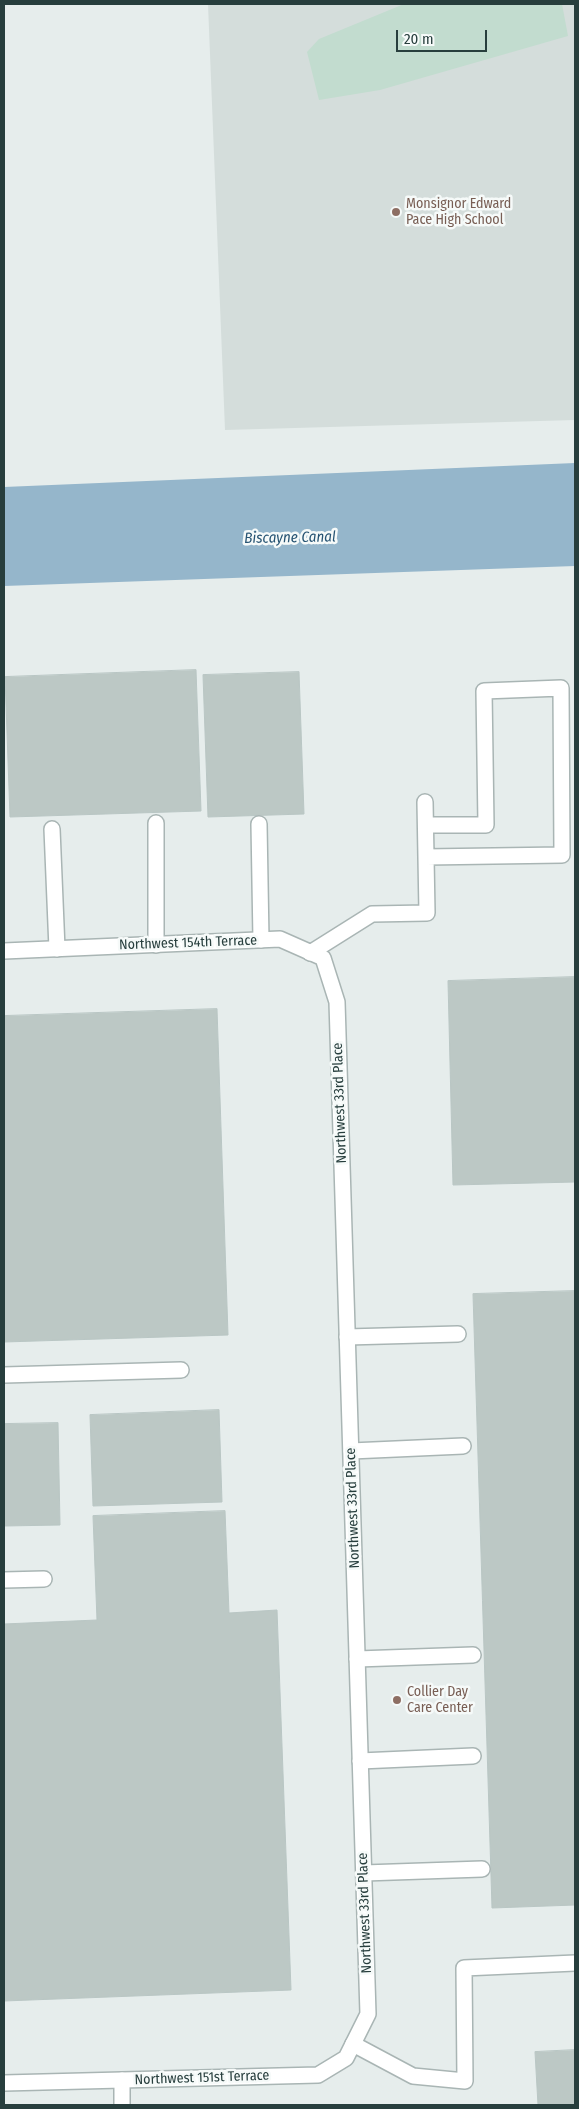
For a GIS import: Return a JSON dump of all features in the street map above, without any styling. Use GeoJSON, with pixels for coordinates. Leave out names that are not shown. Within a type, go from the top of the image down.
{"type":"FeatureCollection","features":[{"type":"Feature","properties":{"kind":"street"},"geometry":{"type":"LineString","coordinates":[[426,825],[486,825],[484,691],[561,688],[562,854],[426,856]]}},
{"type":"Feature","properties":{"kind":"street"},"geometry":{"type":"LineString","coordinates":[[310,953],[372,914],[427,913],[425,802]]}},
{"type":"Feature","properties":{"kind":"street"},"geometry":{"type":"LineString","coordinates":[[156,823],[156,945]]}},
{"type":"Feature","properties":{"kind":"street"},"geometry":{"type":"LineString","coordinates":[[259,824],[261,940]]}},
{"type":"Feature","properties":{"kind":"street"},"geometry":{"type":"LineString","coordinates":[[52,829],[57,949]]}},
{"type":"Feature","properties":{"kind":"street","name":"Northwest 154th Terrace"},"geometry":{"type":"LineString","coordinates":[[4,951],[280,939],[323,958],[337,1002]]}},
{"type":"Feature","properties":{"kind":"street","name":"Northwest 33rd Place"},"geometry":{"type":"LineString","coordinates":[[337,1002],[368,2014]]}},
{"type":"Feature","properties":{"kind":"street"},"geometry":{"type":"LineString","coordinates":[[347,1337],[458,1334]]}},
{"type":"Feature","properties":{"kind":"street"},"geometry":{"type":"LineString","coordinates":[[4,1375],[181,1370]]}},
{"type":"Feature","properties":{"kind":"street"},"geometry":{"type":"LineString","coordinates":[[351,1451],[463,1446]]}},
{"type":"Feature","properties":{"kind":"street"},"geometry":{"type":"LineString","coordinates":[[4,1580],[44,1579]]}},
{"type":"Feature","properties":{"kind":"street"},"geometry":{"type":"LineString","coordinates":[[357,1659],[472,1655]]}},
{"type":"Feature","properties":{"kind":"street"},"geometry":{"type":"LineString","coordinates":[[360,1761],[474,1756]]}},
{"type":"Feature","properties":{"kind":"street"},"geometry":{"type":"LineString","coordinates":[[364,1873],[482,1869]]}},
{"type":"Feature","properties":{"kind":"street"},"geometry":{"type":"LineString","coordinates":[[353,2044],[413,2076],[465,2081],[464,1968],[575,1963]]}},
{"type":"Feature","properties":{"kind":"street","name":"Northwest 151st Terrace"},"geometry":{"type":"LineString","coordinates":[[4,2083],[318,2075],[346,2058],[368,2014]]}},
{"type":"Feature","properties":{"kind":"street"},"geometry":{"type":"LineString","coordinates":[[122,2080],[122,2105]]}},
{"type":"Feature","properties":{"kind":"shaded area","name":"Monsignor Edward Pace High School"},"geometry":{"type":"Polygon","coordinates":[[[208,4],[575,4],[575,420],[225,430],[208,4]]]}},
{"type":"Feature","properties":{"kind":"green space"},"geometry":{"type":"Polygon","coordinates":[[[404,4],[562,4],[568,36],[380,90],[319,100],[307,52],[319,39],[404,4]]]}},
{"type":"Feature","properties":{"kind":"water","name":"Biscayne Canal"},"geometry":{"type":"Polygon","coordinates":[[[575,463],[575,566],[4,586],[4,487],[575,463]]]}},
{"type":"Feature","properties":{"kind":"building"},"geometry":{"type":"Polygon","coordinates":[[[196,670],[201,811],[10,817],[5,677],[196,670]]]}},
{"type":"Feature","properties":{"kind":"building"},"geometry":{"type":"Polygon","coordinates":[[[299,672],[304,814],[208,817],[203,675],[299,672]]]}},
{"type":"Feature","properties":{"kind":"building"},"geometry":{"type":"Polygon","coordinates":[[[575,977],[575,1182],[453,1185],[448,981],[575,977]]]}},
{"type":"Feature","properties":{"kind":"building"},"geometry":{"type":"Polygon","coordinates":[[[217,1009],[228,1335],[4,1342],[4,1016],[217,1009]]]}},
{"type":"Feature","properties":{"kind":"building"},"geometry":{"type":"Polygon","coordinates":[[[575,1291],[575,1905],[492,1908],[473,1294],[575,1291]]]}},
{"type":"Feature","properties":{"kind":"building"},"geometry":{"type":"Polygon","coordinates":[[[219,1410],[222,1502],[93,1506],[90,1415],[219,1410]]]}},
{"type":"Feature","properties":{"kind":"building"},"geometry":{"type":"Polygon","coordinates":[[[58,1423],[60,1525],[4,1526],[4,1424],[58,1423]]]}},
{"type":"Feature","properties":{"kind":"building"},"geometry":{"type":"Polygon","coordinates":[[[225,1511],[229,1613],[277,1610],[291,1990],[4,2001],[4,1624],[97,1620],[93,1516],[225,1511]]]}},
{"type":"Feature","properties":{"kind":"building"},"geometry":{"type":"Polygon","coordinates":[[[575,2050],[575,2105],[538,2105],[535,2052],[575,2050]]]}},
{"type":"Feature","properties":{"kind":"place","name":"Monsignor Edward Pace High School"},"geometry":{"type":"Point","coordinates":[396,212]}},
{"type":"Feature","properties":{"kind":"place","name":"Collier Day Care Center"},"geometry":{"type":"Point","coordinates":[397,1700]}}]}
